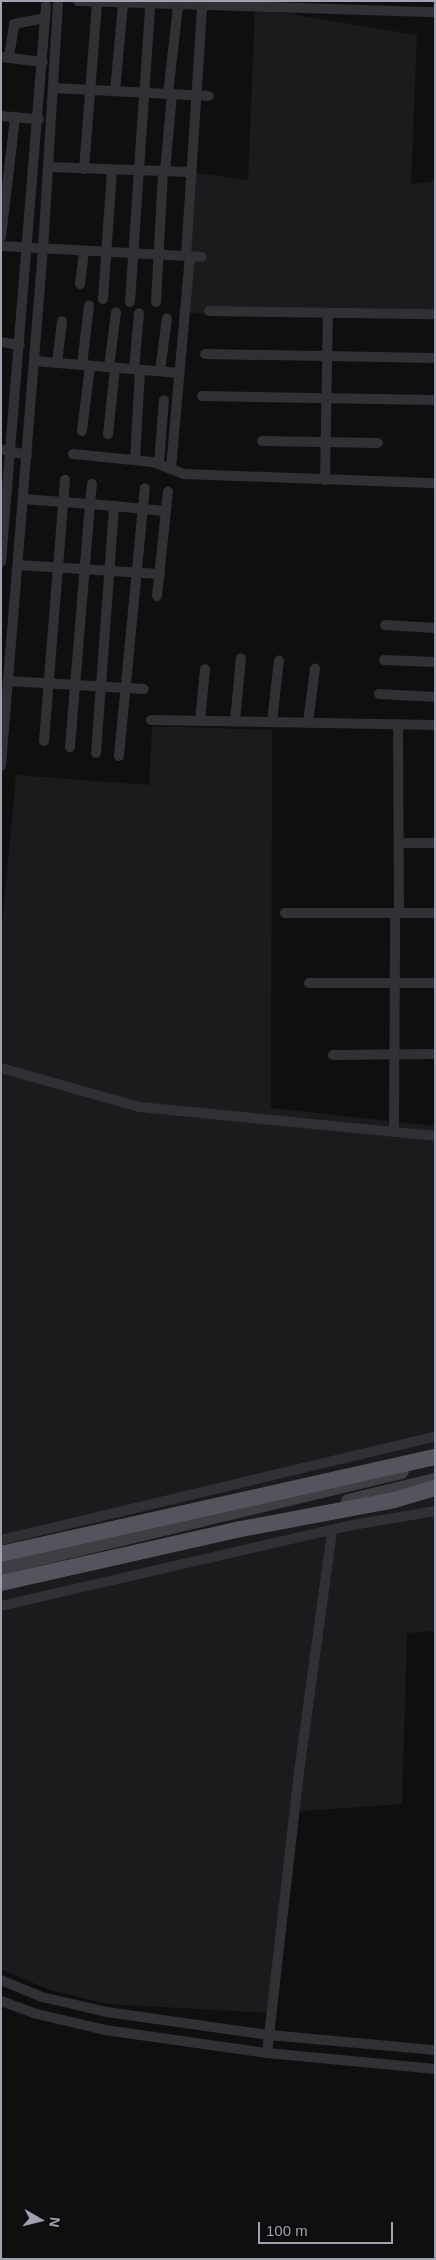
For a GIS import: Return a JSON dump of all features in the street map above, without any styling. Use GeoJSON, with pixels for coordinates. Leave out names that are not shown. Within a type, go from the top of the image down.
{"type":"FeatureCollection","features":[{"type":"Feature","properties":{"kind":"highway"},"geometry":{"type":"LineString","coordinates":[[1,1554],[435,1457]]}},
{"type":"Feature","properties":{"kind":"highway"},"geometry":{"type":"LineString","coordinates":[[1,1583],[241,1529],[394,1500],[435,1488]]}},
{"type":"Feature","properties":{"kind":"main road"},"geometry":{"type":"LineString","coordinates":[[1,1568],[435,1465]]}},
{"type":"Feature","properties":{"kind":"main road"},"geometry":{"type":"LineString","coordinates":[[1,1576],[334,1505],[435,1480]]}},
{"type":"Feature","properties":{"kind":"street"},"geometry":{"type":"LineString","coordinates":[[78,1],[178,6],[205,5],[435,12]]}},
{"type":"Feature","properties":{"kind":"street"},"geometry":{"type":"LineString","coordinates":[[1,562],[6,450],[20,345],[39,119],[45,18],[42,4],[59,2],[43,248],[1,766]]}},
{"type":"Feature","properties":{"kind":"street"},"geometry":{"type":"LineString","coordinates":[[84,169],[90,90],[100,3]]}},
{"type":"Feature","properties":{"kind":"street"},"geometry":{"type":"LineString","coordinates":[[115,92],[127,4]]}},
{"type":"Feature","properties":{"kind":"street"},"geometry":{"type":"LineString","coordinates":[[130,302],[150,5]]}},
{"type":"Feature","properties":{"kind":"street"},"geometry":{"type":"LineString","coordinates":[[171,468],[188,256],[194,96],[205,5]]}},
{"type":"Feature","properties":{"kind":"street"},"geometry":{"type":"LineString","coordinates":[[156,302],[164,172],[178,6]]}},
{"type":"Feature","properties":{"kind":"street"},"geometry":{"type":"LineString","coordinates":[[43,62],[5,57],[14,24],[45,18]]}},
{"type":"Feature","properties":{"kind":"street"},"geometry":{"type":"LineString","coordinates":[[53,88],[209,96]]}},
{"type":"Feature","properties":{"kind":"street"},"geometry":{"type":"LineString","coordinates":[[1,116],[39,119]]}},
{"type":"Feature","properties":{"kind":"street"},"geometry":{"type":"LineString","coordinates":[[1,236],[15,117]]}},
{"type":"Feature","properties":{"kind":"street"},"geometry":{"type":"LineString","coordinates":[[49,168],[190,172]]}},
{"type":"Feature","properties":{"kind":"street"},"geometry":{"type":"LineString","coordinates":[[103,299],[112,170]]}},
{"type":"Feature","properties":{"kind":"street"},"geometry":{"type":"LineString","coordinates":[[1,246],[202,257]]}},
{"type":"Feature","properties":{"kind":"street"},"geometry":{"type":"LineString","coordinates":[[80,284],[84,251]]}},
{"type":"Feature","properties":{"kind":"street"},"geometry":{"type":"LineString","coordinates":[[82,431],[89,305]]}},
{"type":"Feature","properties":{"kind":"street"},"geometry":{"type":"LineString","coordinates":[[209,311],[435,314]]}},
{"type":"Feature","properties":{"kind":"street"},"geometry":{"type":"LineString","coordinates":[[108,434],[116,312]]}},
{"type":"Feature","properties":{"kind":"street"},"geometry":{"type":"LineString","coordinates":[[135,460],[139,313]]}},
{"type":"Feature","properties":{"kind":"street"},"geometry":{"type":"LineString","coordinates":[[325,480],[328,313]]}},
{"type":"Feature","properties":{"kind":"street"},"geometry":{"type":"LineString","coordinates":[[160,372],[167,318]]}},
{"type":"Feature","properties":{"kind":"street"},"geometry":{"type":"LineString","coordinates":[[57,363],[62,321]]}},
{"type":"Feature","properties":{"kind":"street"},"geometry":{"type":"LineString","coordinates":[[1,342],[20,345]]}},
{"type":"Feature","properties":{"kind":"street"},"geometry":{"type":"LineString","coordinates":[[205,354],[435,358]]}},
{"type":"Feature","properties":{"kind":"street"},"geometry":{"type":"LineString","coordinates":[[34,361],[180,373]]}},
{"type":"Feature","properties":{"kind":"street"},"geometry":{"type":"LineString","coordinates":[[202,396],[435,400]]}},
{"type":"Feature","properties":{"kind":"street"},"geometry":{"type":"LineString","coordinates":[[159,463],[164,400]]}},
{"type":"Feature","properties":{"kind":"street"},"geometry":{"type":"LineString","coordinates":[[262,441],[378,443]]}},
{"type":"Feature","properties":{"kind":"street"},"geometry":{"type":"LineString","coordinates":[[6,450],[27,455]]}},
{"type":"Feature","properties":{"kind":"street"},"geometry":{"type":"LineString","coordinates":[[73,454],[159,463],[184,474],[435,483]]}},
{"type":"Feature","properties":{"kind":"street"},"geometry":{"type":"LineString","coordinates":[[44,741],[65,480]]}},
{"type":"Feature","properties":{"kind":"street"},"geometry":{"type":"LineString","coordinates":[[70,748],[92,484]]}},
{"type":"Feature","properties":{"kind":"street"},"geometry":{"type":"LineString","coordinates":[[119,756],[145,488]]}},
{"type":"Feature","properties":{"kind":"street"},"geometry":{"type":"LineString","coordinates":[[157,596],[168,492]]}},
{"type":"Feature","properties":{"kind":"street"},"geometry":{"type":"LineString","coordinates":[[23,499],[165,511]]}},
{"type":"Feature","properties":{"kind":"street"},"geometry":{"type":"LineString","coordinates":[[96,753],[114,506]]}},
{"type":"Feature","properties":{"kind":"street"},"geometry":{"type":"LineString","coordinates":[[2,551],[19,552]]}},
{"type":"Feature","properties":{"kind":"street"},"geometry":{"type":"LineString","coordinates":[[18,565],[160,574]]}},
{"type":"Feature","properties":{"kind":"street"},"geometry":{"type":"LineString","coordinates":[[385,625],[435,628]]}},
{"type":"Feature","properties":{"kind":"street"},"geometry":{"type":"LineString","coordinates":[[235,721],[241,658]]}},
{"type":"Feature","properties":{"kind":"street"},"geometry":{"type":"LineString","coordinates":[[272,722],[279,660]]}},
{"type":"Feature","properties":{"kind":"street"},"geometry":{"type":"LineString","coordinates":[[384,660],[435,662]]}},
{"type":"Feature","properties":{"kind":"street"},"geometry":{"type":"LineString","coordinates":[[308,722],[315,668]]}},
{"type":"Feature","properties":{"kind":"street"},"geometry":{"type":"LineString","coordinates":[[200,721],[205,669]]}},
{"type":"Feature","properties":{"kind":"street"},"geometry":{"type":"LineString","coordinates":[[8,681],[144,689]]}},
{"type":"Feature","properties":{"kind":"street"},"geometry":{"type":"LineString","coordinates":[[379,694],[435,697]]}},
{"type":"Feature","properties":{"kind":"street"},"geometry":{"type":"LineString","coordinates":[[151,720],[435,724]]}},
{"type":"Feature","properties":{"kind":"street"},"geometry":{"type":"LineString","coordinates":[[394,1132],[394,983],[399,843],[398,724]]}},
{"type":"Feature","properties":{"kind":"street"},"geometry":{"type":"LineString","coordinates":[[399,843],[435,843]]}},
{"type":"Feature","properties":{"kind":"street"},"geometry":{"type":"LineString","coordinates":[[285,913],[435,913]]}},
{"type":"Feature","properties":{"kind":"street"},"geometry":{"type":"LineString","coordinates":[[310,983],[435,983]]}},
{"type":"Feature","properties":{"kind":"street"},"geometry":{"type":"LineString","coordinates":[[333,1055],[435,1054]]}},
{"type":"Feature","properties":{"kind":"street"},"geometry":{"type":"LineString","coordinates":[[1,1068],[140,1107],[435,1136]]}},
{"type":"Feature","properties":{"kind":"street"},"geometry":{"type":"LineString","coordinates":[[1,1540],[435,1437]]}},
{"type":"Feature","properties":{"kind":"street"},"geometry":{"type":"LineString","coordinates":[[1,1606],[332,1530],[435,1511]]}},
{"type":"Feature","properties":{"kind":"street"},"geometry":{"type":"LineString","coordinates":[[267,2053],[298,1775],[332,1530]]}},
{"type":"Feature","properties":{"kind":"street"},"geometry":{"type":"LineString","coordinates":[[1,1980],[42,1997],[107,2012],[269,2035],[435,2050]]}},
{"type":"Feature","properties":{"kind":"street"},"geometry":{"type":"LineString","coordinates":[[1,2001],[37,2014],[105,2030],[267,2053],[435,2069]]}},
{"type":"Feature","properties":{"kind":"shaded area"},"geometry":{"type":"Polygon","coordinates":[[[255,8],[417,35],[411,184],[435,181],[435,319],[185,313],[190,172],[248,180],[255,8]]]}},
{"type":"Feature","properties":{"kind":"shaded area"},"geometry":{"type":"Polygon","coordinates":[[[152,726],[272,730],[271,1108],[435,1126],[435,1631],[407,1633],[402,1804],[291,1812],[270,2013],[107,2004],[47,1989],[1,1969],[1,936],[16,775],[149,785],[152,726]]]}}]}
